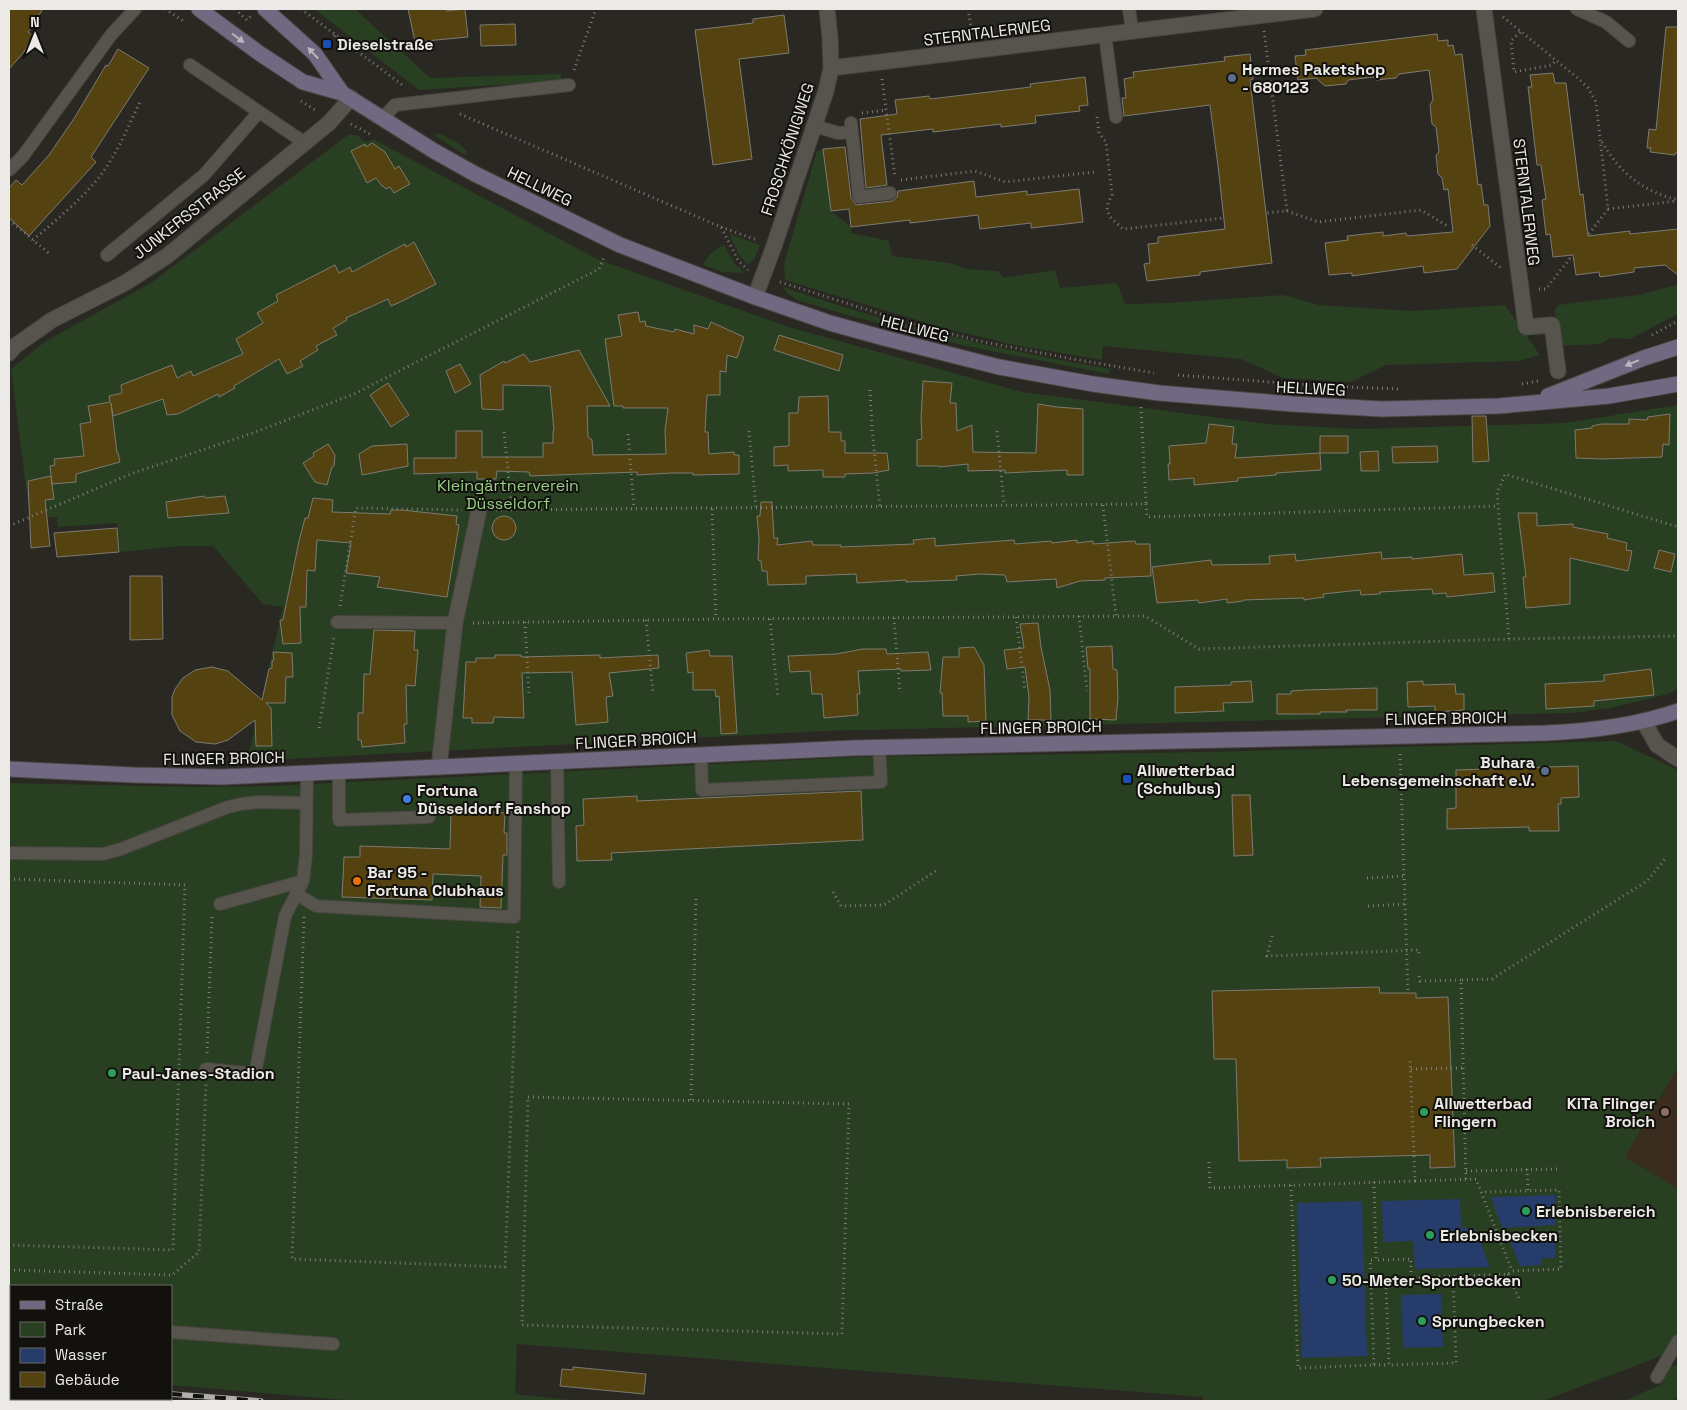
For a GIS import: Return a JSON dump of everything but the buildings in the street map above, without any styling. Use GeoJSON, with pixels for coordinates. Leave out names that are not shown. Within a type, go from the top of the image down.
{"type":"FeatureCollection","features":[{"type":"Feature","properties":{"kind":"main road","name":"HELLWEG"},"geometry":{"type":"LineString","coordinates":[[199,9],[259,53],[303,82],[347,95],[434,151],[475,174],[611,241],[756,297],[830,323],[884,338],[990,364],[1067,379],[1159,393],[1274,403],[1382,409],[1499,406],[1609,396],[1678,384]]}},
{"type":"Feature","properties":{"kind":"main road","name":"HELLWEG"},"geometry":{"type":"LineString","coordinates":[[265,9],[315,54],[347,95]]}},
{"type":"Feature","properties":{"kind":"main road","name":"HELLWEG"},"geometry":{"type":"LineString","coordinates":[[1530,403],[1644,358],[1678,347]]}},
{"type":"Feature","properties":{"kind":"main road","name":"FLINGER BROICH"},"geometry":{"type":"LineString","coordinates":[[9,769],[212,777],[339,773],[701,754],[879,747],[1546,733],[1596,730],[1644,722],[1678,711]]}},
{"type":"Feature","properties":{"kind":"street","name":"FROSCHKÖNIGWEG"},"geometry":{"type":"LineString","coordinates":[[756,297],[826,91],[831,68],[827,9]]}},
{"type":"Feature","properties":{"kind":"street","name":"STERNTALERWEG"},"geometry":{"type":"LineString","coordinates":[[831,68],[1132,32],[1264,13],[1315,9]]}},
{"type":"Feature","properties":{"kind":"street","name":"STERNTALERWEG"},"geometry":{"type":"LineString","coordinates":[[1484,9],[1526,327],[1552,325],[1558,371]]}},
{"type":"Feature","properties":{"kind":"street","name":"JUNKERSSTRASSE"},"geometry":{"type":"LineString","coordinates":[[9,353],[15,346],[52,320],[124,283],[167,256],[330,123],[347,95]]}},
{"type":"Feature","properties":{"kind":"street"},"geometry":{"type":"LineString","coordinates":[[439,767],[455,622],[479,510]]}},
{"type":"Feature","properties":{"kind":"street"},"geometry":{"type":"LineString","coordinates":[[1644,722],[1657,745],[1678,759]]}},
{"type":"Feature","properties":{"kind":"lane"},"geometry":{"type":"LineString","coordinates":[[9,170],[23,156],[111,35],[134,9]]}},
{"type":"Feature","properties":{"kind":"lane"},"geometry":{"type":"LineString","coordinates":[[1129,9],[1132,32]]}},
{"type":"Feature","properties":{"kind":"lane"},"geometry":{"type":"LineString","coordinates":[[1577,9],[1606,22],[1629,42]]}},
{"type":"Feature","properties":{"kind":"lane"},"geometry":{"type":"LineString","coordinates":[[1105,35],[1116,117]]}},
{"type":"Feature","properties":{"kind":"lane"},"geometry":{"type":"LineString","coordinates":[[190,65],[306,143]]}},
{"type":"Feature","properties":{"kind":"lane"},"geometry":{"type":"LineString","coordinates":[[384,118],[395,105],[569,85]]}},
{"type":"Feature","properties":{"kind":"lane"},"geometry":{"type":"LineString","coordinates":[[107,255],[204,175],[259,112]]}},
{"type":"Feature","properties":{"kind":"lane"},"geometry":{"type":"LineString","coordinates":[[815,126],[838,133],[852,127],[860,197],[890,193]]}},
{"type":"Feature","properties":{"kind":"lane"},"geometry":{"type":"LineString","coordinates":[[337,622],[455,622]]}},
{"type":"Feature","properties":{"kind":"lane"},"geometry":{"type":"LineString","coordinates":[[701,754],[702,790],[881,782],[879,747]]}},
{"type":"Feature","properties":{"kind":"lane"},"geometry":{"type":"LineString","coordinates":[[557,762],[559,882]]}},
{"type":"Feature","properties":{"kind":"lane"},"geometry":{"type":"LineString","coordinates":[[297,894],[316,906],[514,916],[516,763]]}},
{"type":"Feature","properties":{"kind":"lane"},"geometry":{"type":"LineString","coordinates":[[339,773],[339,820],[429,817]]}},
{"type":"Feature","properties":{"kind":"lane"},"geometry":{"type":"LineString","coordinates":[[206,1069],[255,1074],[285,916],[303,881],[306,854],[307,774]]}},
{"type":"Feature","properties":{"kind":"lane"},"geometry":{"type":"LineString","coordinates":[[9,853],[103,854],[121,849],[228,807],[241,804],[306,803]]}},
{"type":"Feature","properties":{"kind":"lane"},"geometry":{"type":"LineString","coordinates":[[220,904],[303,881]]}},
{"type":"Feature","properties":{"kind":"lane"},"geometry":{"type":"LineString","coordinates":[[172,1332],[332,1344]]}},
{"type":"Feature","properties":{"kind":"lane"},"geometry":{"type":"LineString","coordinates":[[1658,1376],[1678,1341]]}},
{"type":"Feature","properties":{"kind":"path","name":"HELLWEG"},"geometry":{"type":"LineString","coordinates":[[301,9],[407,88],[427,100],[722,227],[774,246]]}},
{"type":"Feature","properties":{"kind":"path"},"geometry":{"type":"LineString","coordinates":[[569,85],[596,9]]}},
{"type":"Feature","properties":{"kind":"path"},"geometry":{"type":"LineString","coordinates":[[968,9],[975,51]]}},
{"type":"Feature","properties":{"kind":"path"},"geometry":{"type":"LineString","coordinates":[[1264,13],[1286,211]]}},
{"type":"Feature","properties":{"kind":"path"},"geometry":{"type":"LineString","coordinates":[[1499,14],[1584,84],[1592,94],[1598,112],[1608,209],[1589,234]]}},
{"type":"Feature","properties":{"kind":"path"},"geometry":{"type":"LineString","coordinates":[[1520,32],[1511,41],[1514,72],[1552,65],[1556,60]]}},
{"type":"Feature","properties":{"kind":"path"},"geometry":{"type":"LineString","coordinates":[[327,44],[336,34]]}},
{"type":"Feature","properties":{"kind":"path"},"geometry":{"type":"LineString","coordinates":[[880,63],[896,180],[975,171],[1005,182],[1094,172]]}},
{"type":"Feature","properties":{"kind":"path"},"geometry":{"type":"LineString","coordinates":[[33,240],[71,207],[103,173],[120,143],[140,100]]}},
{"type":"Feature","properties":{"kind":"path"},"geometry":{"type":"LineString","coordinates":[[852,127],[860,113],[886,110]]}},
{"type":"Feature","properties":{"kind":"path"},"geometry":{"type":"LineString","coordinates":[[1097,114],[1099,133],[1106,142],[1112,195],[1107,210],[1110,218],[1123,229],[1224,218]]}},
{"type":"Feature","properties":{"kind":"path"},"geometry":{"type":"LineString","coordinates":[[1601,140],[1617,164],[1639,184],[1663,196],[1678,200]]}},
{"type":"Feature","properties":{"kind":"path"},"geometry":{"type":"LineString","coordinates":[[1608,209],[1678,200]]}},
{"type":"Feature","properties":{"kind":"path"},"geometry":{"type":"LineString","coordinates":[[1266,213],[1286,211],[1318,222],[1421,210],[1449,228]]}},
{"type":"Feature","properties":{"kind":"path"},"geometry":{"type":"LineString","coordinates":[[9,220],[50,254]]}},
{"type":"Feature","properties":{"kind":"path"},"geometry":{"type":"LineString","coordinates":[[722,227],[738,260],[750,271]]}},
{"type":"Feature","properties":{"kind":"path"},"geometry":{"type":"LineString","coordinates":[[1472,245],[1502,270],[1518,268]]}},
{"type":"Feature","properties":{"kind":"path"},"geometry":{"type":"LineString","coordinates":[[9,526],[133,473],[250,434],[354,394],[599,268],[604,258]]}},
{"type":"Feature","properties":{"kind":"path"},"geometry":{"type":"LineString","coordinates":[[1521,291],[1546,288],[1571,258]]}},
{"type":"Feature","properties":{"kind":"path","name":"HELLWEG"},"geometry":{"type":"LineString","coordinates":[[781,282],[906,322],[979,341],[1161,374]]}},
{"type":"Feature","properties":{"kind":"path"},"geometry":{"type":"LineString","coordinates":[[1650,336],[1678,321]]}},
{"type":"Feature","properties":{"kind":"path","name":"HELLWEG"},"geometry":{"type":"LineString","coordinates":[[1175,376],[1198,376],[1319,386]]}},
{"type":"Feature","properties":{"kind":"path"},"geometry":{"type":"LineString","coordinates":[[1512,386],[1541,380]]}},
{"type":"Feature","properties":{"kind":"path","name":"HELLWEG"},"geometry":{"type":"LineString","coordinates":[[1339,387],[1405,389]]}},
{"type":"Feature","properties":{"kind":"path"},"geometry":{"type":"LineString","coordinates":[[870,390],[880,507]]}},
{"type":"Feature","properties":{"kind":"path"},"geometry":{"type":"LineString","coordinates":[[1141,406],[1147,517],[1498,506]]}},
{"type":"Feature","properties":{"kind":"path"},"geometry":{"type":"LineString","coordinates":[[749,431],[756,508]]}},
{"type":"Feature","properties":{"kind":"path"},"geometry":{"type":"LineString","coordinates":[[997,431],[1004,505]]}},
{"type":"Feature","properties":{"kind":"path"},"geometry":{"type":"LineString","coordinates":[[504,432],[512,510]]}},
{"type":"Feature","properties":{"kind":"path"},"geometry":{"type":"LineString","coordinates":[[628,434],[634,509]]}},
{"type":"Feature","properties":{"kind":"path"},"geometry":{"type":"LineString","coordinates":[[1509,639],[1497,494],[1505,474],[1678,528]]}},
{"type":"Feature","properties":{"kind":"path"},"geometry":{"type":"LineString","coordinates":[[356,508],[479,510],[712,509],[1146,504]]}},
{"type":"Feature","properties":{"kind":"path"},"geometry":{"type":"LineString","coordinates":[[1104,505],[1116,616]]}},
{"type":"Feature","properties":{"kind":"path"},"geometry":{"type":"LineString","coordinates":[[712,509],[716,619]]}},
{"type":"Feature","properties":{"kind":"path"},"geometry":{"type":"LineString","coordinates":[[1079,616],[1086,690]]}},
{"type":"Feature","properties":{"kind":"path"},"geometry":{"type":"LineString","coordinates":[[455,622],[1145,616],[1199,649],[1509,639],[1678,636]]}},
{"type":"Feature","properties":{"kind":"path"},"geometry":{"type":"LineString","coordinates":[[1016,617],[1026,691]]}},
{"type":"Feature","properties":{"kind":"path"},"geometry":{"type":"LineString","coordinates":[[894,618],[900,693]]}},
{"type":"Feature","properties":{"kind":"path"},"geometry":{"type":"LineString","coordinates":[[770,619],[778,698]]}},
{"type":"Feature","properties":{"kind":"path"},"geometry":{"type":"LineString","coordinates":[[646,620],[653,694]]}},
{"type":"Feature","properties":{"kind":"path"},"geometry":{"type":"LineString","coordinates":[[525,622],[530,695]]}},
{"type":"Feature","properties":{"kind":"path"},"geometry":{"type":"LineString","coordinates":[[1400,736],[1408,993]]}},
{"type":"Feature","properties":{"kind":"path"},"geometry":{"type":"LineString","coordinates":[[1419,976],[1420,981],[1492,979],[1647,881],[1666,858]]}},
{"type":"Feature","properties":{"kind":"path"},"geometry":{"type":"LineString","coordinates":[[833,892],[841,906],[884,905],[937,870]]}},
{"type":"Feature","properties":{"kind":"path"},"geometry":{"type":"LineString","coordinates":[[1367,878],[1404,876]]}},
{"type":"Feature","properties":{"kind":"path"},"geometry":{"type":"LineString","coordinates":[[9,879],[185,885],[174,1250],[9,1245]]}},
{"type":"Feature","properties":{"kind":"path"},"geometry":{"type":"LineString","coordinates":[[691,1100],[696,896]]}},
{"type":"Feature","properties":{"kind":"path"},"geometry":{"type":"LineString","coordinates":[[9,1270],[172,1275],[199,1252],[213,910],[220,904]]}},
{"type":"Feature","properties":{"kind":"path"},"geometry":{"type":"LineString","coordinates":[[1368,906],[1405,904]]}},
{"type":"Feature","properties":{"kind":"path"},"geometry":{"type":"LineString","coordinates":[[316,906],[304,914],[292,1259],[505,1267],[518,924],[514,916]]}},
{"type":"Feature","properties":{"kind":"path"},"geometry":{"type":"LineString","coordinates":[[1272,936],[1267,956],[1419,950],[1419,955]]}},
{"type":"Feature","properties":{"kind":"path"},"geometry":{"type":"LineString","coordinates":[[1461,980],[1466,1180]]}},
{"type":"Feature","properties":{"kind":"path"},"geometry":{"type":"LineString","coordinates":[[1410,1060],[1415,1180]]}},
{"type":"Feature","properties":{"kind":"path"},"geometry":{"type":"LineString","coordinates":[[1411,1069],[1463,1068]]}},
{"type":"Feature","properties":{"kind":"path"},"geometry":{"type":"LineString","coordinates":[[528,1097],[691,1100],[849,1104],[842,1334],[522,1325],[528,1097]]}},
{"type":"Feature","properties":{"kind":"path"},"geometry":{"type":"LineString","coordinates":[[1209,1162],[1210,1188],[1476,1179],[1512,1271]]}},
{"type":"Feature","properties":{"kind":"path"},"geometry":{"type":"LineString","coordinates":[[1466,1170],[1560,1169]]}},
{"type":"Feature","properties":{"kind":"path"},"geometry":{"type":"LineString","coordinates":[[1528,1170],[1528,1190]]}},
{"type":"Feature","properties":{"kind":"path"},"geometry":{"type":"LineString","coordinates":[[1374,1182],[1376,1260]]}},
{"type":"Feature","properties":{"kind":"path"},"geometry":{"type":"LineString","coordinates":[[1291,1185],[1298,1368],[1456,1363],[1453,1276]]}},
{"type":"Feature","properties":{"kind":"path"},"geometry":{"type":"LineString","coordinates":[[1411,1278],[1508,1274],[1512,1271],[1561,1269],[1559,1190],[1482,1192]]}},
{"type":"Feature","properties":{"kind":"path"},"geometry":{"type":"LineString","coordinates":[[1371,1274],[1370,1260],[1411,1258],[1412,1286],[1386,1287],[1390,1365]]}},
{"type":"Feature","properties":{"kind":"path"},"geometry":{"type":"LineString","coordinates":[[1508,1274],[1520,1301]]}},
{"type":"Feature","properties":{"kind":"path"},"geometry":{"type":"LineString","coordinates":[[1371,1284],[1374,1365]]}},
{"type":"Feature","properties":{"kind":"shaded area","name":"KiTa Flinger Broich"},"geometry":{"type":"Polygon","coordinates":[[[1678,1067],[1678,1189],[1625,1157],[1678,1067]]]}},
{"type":"Feature","properties":{"kind":"green space"},"geometry":{"type":"Polygon","coordinates":[[[317,9],[355,9],[430,78],[561,74],[561,81],[419,90],[317,11],[317,9]]]}},
{"type":"Feature","properties":{"kind":"green space"},"geometry":{"type":"Polygon","coordinates":[[[438,133],[458,143],[468,152],[465,155],[435,136],[438,133]]]}},
{"type":"Feature","properties":{"kind":"green space","name":"Kleingärtnerverein Düsseldorf"},"geometry":{"type":"Polygon","coordinates":[[[348,135],[357,135],[365,142],[375,140],[597,259],[789,327],[1022,392],[1267,424],[1357,429],[1565,423],[1678,405],[1678,688],[1673,692],[1635,702],[1570,713],[825,731],[247,761],[283,607],[263,604],[213,546],[180,546],[120,552],[117,523],[58,527],[57,517],[30,519],[11,369],[46,341],[151,283],[348,135]]]}},
{"type":"Feature","properties":{"kind":"green space"},"geometry":{"type":"Polygon","coordinates":[[[823,149],[831,211],[851,227],[851,233],[889,241],[892,256],[950,263],[966,269],[998,271],[1003,278],[1055,270],[1060,288],[1117,283],[1125,304],[1283,295],[1319,305],[1413,311],[1505,305],[1540,355],[1519,361],[1386,365],[1351,382],[1283,378],[1241,359],[1103,346],[1102,360],[1015,345],[943,328],[785,280],[784,264],[817,151],[823,149]]]}},
{"type":"Feature","properties":{"kind":"green space"},"geometry":{"type":"Polygon","coordinates":[[[729,234],[760,245],[754,260],[748,264],[739,255],[729,234]]]}},
{"type":"Feature","properties":{"kind":"green space"},"geometry":{"type":"Polygon","coordinates":[[[724,245],[735,264],[743,271],[741,273],[722,272],[703,265],[717,248],[724,245]]]}},
{"type":"Feature","properties":{"kind":"green space"},"geometry":{"type":"Polygon","coordinates":[[[1678,285],[1678,314],[1630,339],[1611,338],[1600,344],[1559,346],[1555,310],[1558,305],[1638,295],[1678,285]]]}},
{"type":"Feature","properties":{"kind":"green space"},"geometry":{"type":"Polygon","coordinates":[[[783,287],[863,313],[945,335],[1110,369],[1109,374],[966,346],[847,315],[797,300],[786,292],[783,287]]]}},
{"type":"Feature","properties":{"kind":"green space"},"geometry":{"type":"Polygon","coordinates":[[[1616,741],[1678,770],[1678,1067],[1625,1157],[1678,1189],[1678,1334],[1666,1354],[1543,1401],[1203,1401],[1203,1397],[517,1344],[515,1394],[579,1401],[357,1401],[172,1385],[172,1285],[10,1285],[9,1292],[9,783],[200,787],[271,786],[856,757],[1209,752],[1616,741]]]}},
{"type":"Feature","properties":{"kind":"green space"},"geometry":{"type":"Polygon","coordinates":[[[9,1293],[10,1293],[10,1372],[9,1293]]]}},
{"type":"Feature","properties":{"kind":"green space"},"geometry":{"type":"Polygon","coordinates":[[[1678,1364],[1678,1397],[1670,1401],[1624,1401],[1660,1385],[1667,1368],[1678,1364]]]}},
{"type":"Feature","properties":{"kind":"green space"},"geometry":{"type":"Polygon","coordinates":[[[10,1389],[10,1400],[148,1401],[9,1401],[10,1389]]]}},
{"type":"Feature","properties":{"kind":"water","name":"Erlebnisbereich"},"geometry":{"type":"Polygon","coordinates":[[[1555,1195],[1556,1225],[1502,1228],[1491,1197],[1555,1195]]]}},
{"type":"Feature","properties":{"kind":"water","name":"Erlebnisbecken"},"geometry":{"type":"Polygon","coordinates":[[[1460,1199],[1461,1228],[1475,1228],[1490,1267],[1415,1269],[1413,1241],[1383,1242],[1382,1201],[1460,1199]]]}},
{"type":"Feature","properties":{"kind":"water","name":"50-Meter-Sportbecken"},"geometry":{"type":"Polygon","coordinates":[[[1362,1201],[1367,1356],[1302,1358],[1297,1203],[1362,1201]]]}},
{"type":"Feature","properties":{"kind":"water"},"geometry":{"type":"Polygon","coordinates":[[[1535,1236],[1555,1236],[1555,1258],[1541,1258],[1542,1265],[1520,1266],[1510,1242],[1534,1241],[1535,1236]]]}},
{"type":"Feature","properties":{"kind":"water","name":"Sprungbecken"},"geometry":{"type":"Polygon","coordinates":[[[1441,1294],[1443,1347],[1403,1348],[1401,1295],[1441,1294]]]}},
{"type":"Feature","properties":{"kind":"railway"},"geometry":{"type":"LineString","coordinates":[[172,1394],[261,1401]]}},
{"type":"Feature","properties":{"kind":"place","name":"Dieselstraße"},"geometry":{"type":"Point","coordinates":[327,44]}},
{"type":"Feature","properties":{"kind":"place","name":"Hermes Paketshop - 680123"},"geometry":{"type":"Point","coordinates":[1232,78]}},
{"type":"Feature","properties":{"kind":"place","name":"Buhara Lebensgemeinschaft e.V."},"geometry":{"type":"Point","coordinates":[1545,771]}},
{"type":"Feature","properties":{"kind":"place","name":"Allwetterbad (Schulbus)"},"geometry":{"type":"Point","coordinates":[1127,779]}},
{"type":"Feature","properties":{"kind":"place","name":"Fortuna Düsseldorf Fanshop"},"geometry":{"type":"Point","coordinates":[407,799]}},
{"type":"Feature","properties":{"kind":"place","name":"Bar 95 - Fortuna Clubhaus"},"geometry":{"type":"Point","coordinates":[357,881]}},
{"type":"Feature","properties":{"kind":"place","name":"Paul-Janes-Stadion"},"geometry":{"type":"Point","coordinates":[112,1073]}},
{"type":"Feature","properties":{"kind":"place","name":"Allwetterbad Flingern"},"geometry":{"type":"Point","coordinates":[1424,1112]}},
{"type":"Feature","properties":{"kind":"place","name":"KiTa Flinger Broich"},"geometry":{"type":"Point","coordinates":[1665,1112]}},
{"type":"Feature","properties":{"kind":"place","name":"Erlebnisbereich"},"geometry":{"type":"Point","coordinates":[1526,1211]}},
{"type":"Feature","properties":{"kind":"place","name":"Erlebnisbecken"},"geometry":{"type":"Point","coordinates":[1430,1235]}},
{"type":"Feature","properties":{"kind":"place","name":"50-Meter-Sportbecken"},"geometry":{"type":"Point","coordinates":[1332,1280]}},
{"type":"Feature","properties":{"kind":"place","name":"Sprungbecken"},"geometry":{"type":"Point","coordinates":[1422,1321]}}]}
